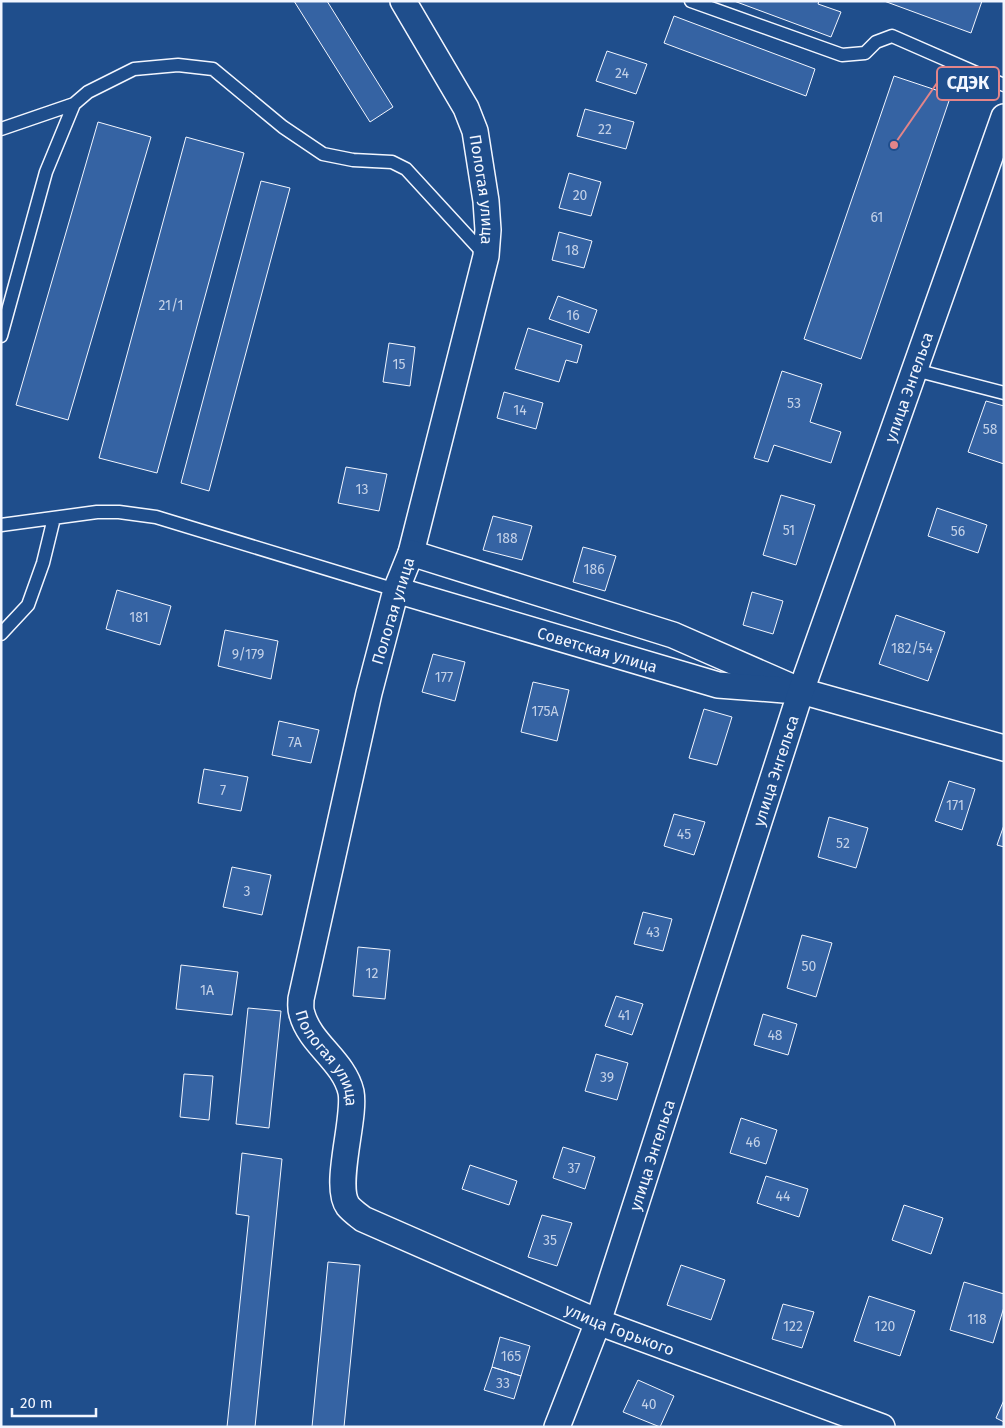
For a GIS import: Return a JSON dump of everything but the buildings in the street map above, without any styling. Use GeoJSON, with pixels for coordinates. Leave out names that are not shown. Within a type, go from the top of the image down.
{"type":"FeatureCollection","features":[{"type":"Feature","properties":{"kind":"street","name":"Пологая улица"},"geometry":{"type":"LineString","coordinates":[[363,1219],[347,1204],[343,1185],[351,1092],[343,1073],[308,1028],[302,1014],[300,999],[369,693],[396,590],[411,553],[486,256],[488,230],[486,201],[475,131],[466,108],[403,1]]}},
{"type":"Feature","properties":{"kind":"street","name":"улица Энгельса"},"geometry":{"type":"LineString","coordinates":[[557,1427],[598,1322],[801,691],[1004,117]]}},
{"type":"Feature","properties":{"kind":"street","name":"Советская улица"},"geometry":{"type":"LineString","coordinates":[[411,553],[673,635],[801,691],[1004,748]]}},
{"type":"Feature","properties":{"kind":"street","name":"Советская улица"},"geometry":{"type":"LineString","coordinates":[[396,590],[718,685],[801,691]]}},
{"type":"Feature","properties":{"kind":"street","name":"улица Горького"},"geometry":{"type":"LineString","coordinates":[[363,1219],[598,1322],[882,1427]]}},
{"type":"Feature","properties":{"kind":"lane"},"geometry":{"type":"LineString","coordinates":[[691,1],[842,55],[864,53],[876,42],[892,36],[1004,85]]}},
{"type":"Feature","properties":{"kind":"lane"},"geometry":{"type":"LineString","coordinates":[[1,129],[74,104],[88,92],[134,69],[178,65],[214,69],[283,127],[323,154],[353,160],[392,162],[406,169],[486,256]]}},
{"type":"Feature","properties":{"kind":"lane"},"geometry":{"type":"LineString","coordinates":[[1,336],[46,172],[74,104]]}},
{"type":"Feature","properties":{"kind":"lane"},"geometry":{"type":"LineString","coordinates":[[914,370],[1004,393]]}},
{"type":"Feature","properties":{"kind":"lane"},"geometry":{"type":"LineString","coordinates":[[1,525],[97,512],[119,512],[156,517],[396,590]]}},
{"type":"Feature","properties":{"kind":"lane"},"geometry":{"type":"LineString","coordinates":[[1,634],[28,605],[43,563],[54,518]]}},
{"type":"Feature","properties":{"kind":"place","name":"СДЭК"},"geometry":{"type":"Point","coordinates":[894,145]}}]}
